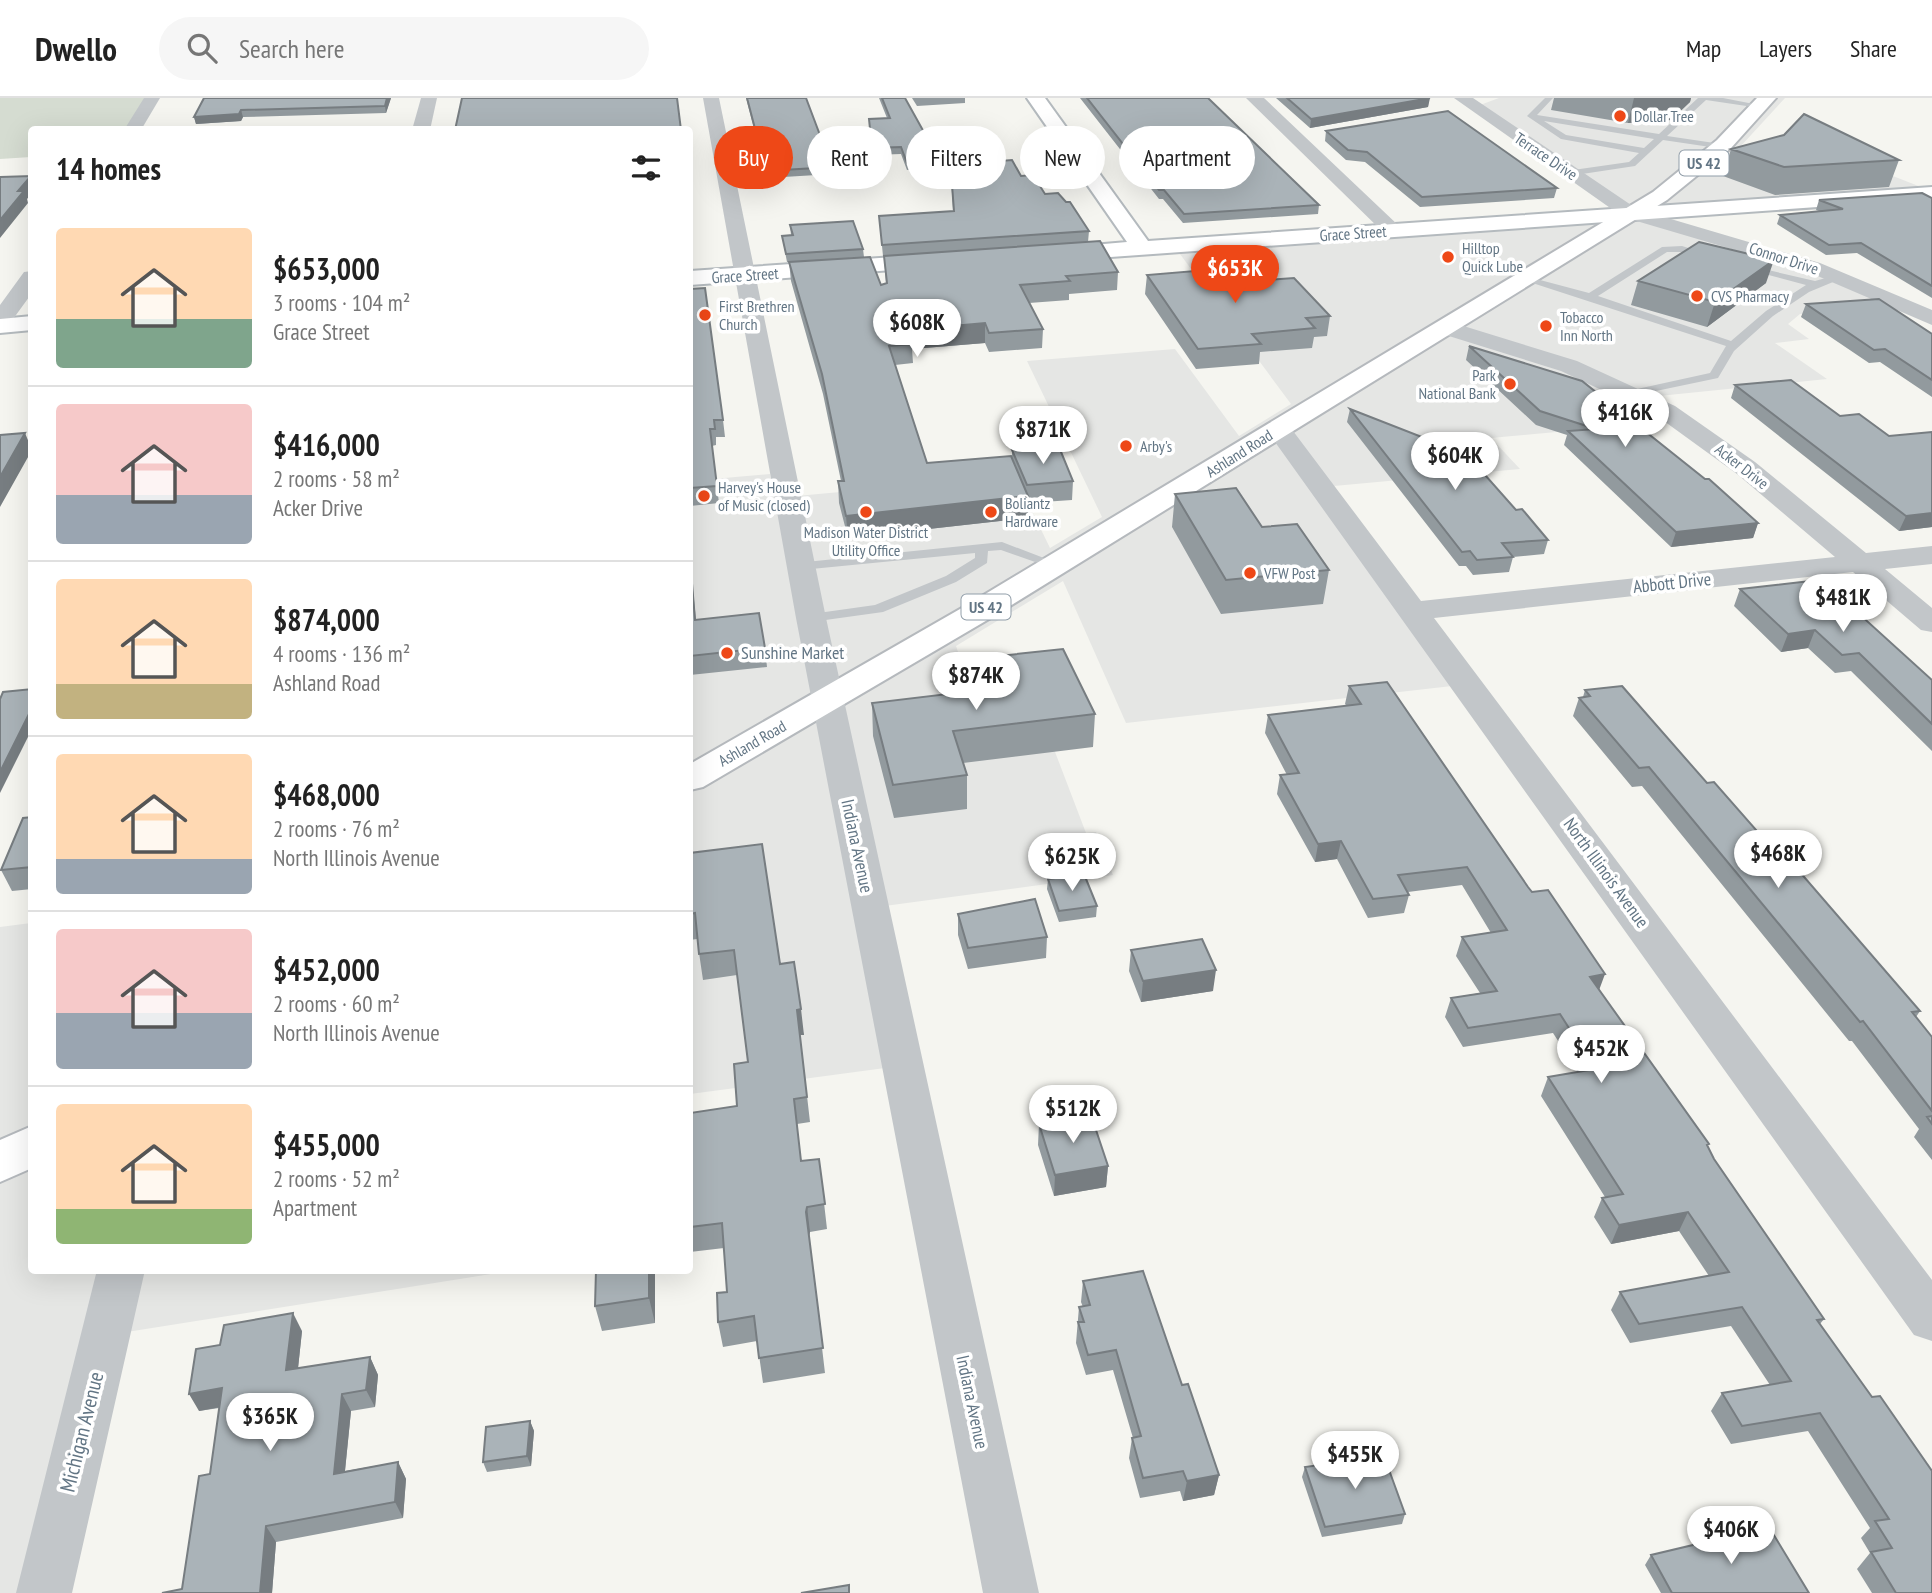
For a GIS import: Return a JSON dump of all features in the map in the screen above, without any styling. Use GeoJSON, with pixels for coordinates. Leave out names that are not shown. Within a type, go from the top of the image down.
{"type":"FeatureCollection","features":[{"type":"Feature","properties":{"kind":"street"},"geometry":{"type":"LineString","coordinates":[[134,126],[152,98]]}},
{"type":"Feature","properties":{"kind":"street"},"geometry":{"type":"LineString","coordinates":[[422,126],[429,98]]}},
{"type":"Feature","properties":{"kind":"street","name":"Indiana Avenue"},"geometry":{"type":"LineString","coordinates":[[711,98],[827,700],[1011,1593]]}},
{"type":"Feature","properties":{"kind":"street"},"geometry":{"type":"LineString","coordinates":[[1036,98],[1142,248]]}},
{"type":"Feature","properties":{"kind":"street"},"geometry":{"type":"LineString","coordinates":[[1254,98],[1392,230]]}},
{"type":"Feature","properties":{"kind":"street","name":"Ashland Road"},"geometry":{"type":"LineString","coordinates":[[693,777],[1055,565],[1630,213],[1679,182],[1721,147],[1763,102]]}},
{"type":"Feature","properties":{"kind":"street","name":"Terrace Drive"},"geometry":{"type":"LineString","coordinates":[[1463,105],[1630,213]]}},
{"type":"Feature","properties":{"kind":"street"},"geometry":{"type":"LineString","coordinates":[[1296,138],[1321,134]]}},
{"type":"Feature","properties":{"kind":"street","name":"Grace Street"},"geometry":{"type":"LineString","coordinates":[[1032,255],[1932,193]]}},
{"type":"Feature","properties":{"kind":"street","name":"Connor Drive"},"geometry":{"type":"LineString","coordinates":[[1630,213],[1734,242],[1840,277],[1932,318]]}},
{"type":"Feature","properties":{"kind":"street","name":"Grace Street"},"geometry":{"type":"LineString","coordinates":[[693,278],[964,260]]}},
{"type":"Feature","properties":{"kind":"street"},"geometry":{"type":"LineString","coordinates":[[0,323],[28,283]]}},
{"type":"Feature","properties":{"kind":"street"},"geometry":{"type":"LineString","coordinates":[[0,323],[28,323]]}},
{"type":"Feature","properties":{"kind":"street","name":"Acker Drive"},"geometry":{"type":"LineString","coordinates":[[1444,327],[1569,366],[1632,393],[1716,445],[1932,623]]}},
{"type":"Feature","properties":{"kind":"street","name":"North Illinois Avenue"},"geometry":{"type":"LineString","coordinates":[[1278,428],[1932,1319]]}},
{"type":"Feature","properties":{"kind":"street","name":"Abbott Drive"},"geometry":{"type":"LineString","coordinates":[[1413,611],[1932,555]]}},
{"type":"Feature","properties":{"kind":"street"},"geometry":{"type":"LineString","coordinates":[[0,1163],[28,1147]]}},
{"type":"Feature","properties":{"kind":"street","name":"Michigan Avenue"},"geometry":{"type":"LineString","coordinates":[[44,1593],[120,1274]]}},
{"type":"Feature","properties":{"kind":"lane"},"geometry":{"type":"LineString","coordinates":[[1531,116],[1549,98]]}},
{"type":"Feature","properties":{"kind":"lane"},"geometry":{"type":"LineString","coordinates":[[1569,173],[1632,164],[1705,98],[1763,102]]}},
{"type":"Feature","properties":{"kind":"lane"},"geometry":{"type":"LineString","coordinates":[[1531,116],[1721,147]]}},
{"type":"Feature","properties":{"kind":"lane"},"geometry":{"type":"LineString","coordinates":[[1531,116],[1564,137],[1645,151]]}},
{"type":"Feature","properties":{"kind":"lane"},"geometry":{"type":"LineString","coordinates":[[1590,297],[1665,249],[1682,249],[1722,260]]}},
{"type":"Feature","properties":{"kind":"lane"},"geometry":{"type":"LineString","coordinates":[[1735,263],[1814,284]]}},
{"type":"Feature","properties":{"kind":"lane"},"geometry":{"type":"LineString","coordinates":[[1632,393],[1714,376],[1724,367],[1726,352],[1733,345],[1814,284],[1840,277]]}},
{"type":"Feature","properties":{"kind":"lane"},"geometry":{"type":"LineString","coordinates":[[1525,279],[1590,297],[1733,345]]}},
{"type":"Feature","properties":{"kind":"lane"},"geometry":{"type":"LineString","coordinates":[[801,566],[1009,547],[1055,565]]}},
{"type":"Feature","properties":{"kind":"lane"},"geometry":{"type":"LineString","coordinates":[[811,618],[878,610],[951,579],[982,560],[981,548]]}},
{"type":"Feature","properties":{"kind":"shaded area"},"geometry":{"type":"Polygon","coordinates":[[[0,98],[146,98],[128,126],[28,126],[28,157],[0,159],[0,98]]]}},
{"type":"Feature","properties":{"kind":"shaded area"},"geometry":{"type":"Polygon","coordinates":[[[1499,98],[1785,98],[1740,147],[1875,169],[1921,187],[1632,207],[1480,105],[1499,98]]]}},
{"type":"Feature","properties":{"kind":"shaded area"},"geometry":{"type":"Polygon","coordinates":[[[1645,218],[1807,269],[1897,306],[1800,314],[1788,324],[1809,339],[1775,343],[1827,379],[1629,399],[1663,422],[1491,438],[1520,469],[1312,488],[1452,686],[1126,723],[1063,581],[956,646],[982,723],[1052,744],[1086,833],[1096,832],[1113,875],[855,910],[885,1068],[693,1094],[693,481],[770,474],[775,498],[1015,476],[1050,548],[1102,517],[1027,361],[1175,349],[1239,436],[1291,404],[1177,250],[1645,218]]]}},
{"type":"Feature","properties":{"kind":"shaded area"},"geometry":{"type":"Polygon","coordinates":[[[28,923],[28,1274],[491,1274],[89,1338],[24,1593],[0,1593],[0,927],[28,923]]]}},
{"type":"Feature","properties":{"kind":"building"},"geometry":{"type":"Polygon","coordinates":[[[204,98],[387,98],[385,106],[241,110],[239,114],[194,117],[204,98]]]}},
{"type":"Feature","properties":{"kind":"building"},"geometry":{"type":"Polygon","coordinates":[[[462,98],[677,98],[680,126],[456,126],[462,98]]]}},
{"type":"Feature","properties":{"kind":"building"},"geometry":{"type":"Polygon","coordinates":[[[747,98],[806,98],[817,126],[807,126],[807,169],[793,169],[793,126],[754,126],[747,98]]]}},
{"type":"Feature","properties":{"kind":"building"},"geometry":{"type":"Polygon","coordinates":[[[882,98],[905,98],[921,126],[906,126],[906,160],[901,147],[892,147],[892,126],[870,126],[869,119],[890,118],[882,98]]]}},
{"type":"Feature","properties":{"kind":"building"},"geometry":{"type":"Polygon","coordinates":[[[1087,98],[1208,98],[1237,126],[1119,126],[1119,139],[1087,98]]]}},
{"type":"Feature","properties":{"kind":"building"},"geometry":{"type":"Polygon","coordinates":[[[1287,98],[1430,98],[1311,119],[1287,98]]]}},
{"type":"Feature","properties":{"kind":"building"},"geometry":{"type":"Polygon","coordinates":[[[1448,111],[1557,188],[1422,197],[1367,152],[1348,150],[1326,131],[1448,111]]]}},
{"type":"Feature","properties":{"kind":"building"},"geometry":{"type":"Polygon","coordinates":[[[1804,114],[1899,160],[1784,167],[1731,149],[1784,135],[1804,114]]]}},
{"type":"Feature","properties":{"kind":"building"},"geometry":{"type":"Polygon","coordinates":[[[1255,143],[1319,205],[1184,214],[1164,190],[1159,190],[1255,189],[1255,143]]]}},
{"type":"Feature","properties":{"kind":"building"},"geometry":{"type":"Polygon","coordinates":[[[1006,160],[1012,160],[1020,174],[1020,189],[1042,189],[1045,194],[1058,193],[1066,202],[1070,202],[1089,231],[882,245],[879,216],[954,211],[952,189],[1006,189],[1006,160]]]}},
{"type":"Feature","properties":{"kind":"building"},"geometry":{"type":"Polygon","coordinates":[[[28,176],[18,191],[24,191],[0,220],[0,177],[28,176]]]}},
{"type":"Feature","properties":{"kind":"building"},"geometry":{"type":"Polygon","coordinates":[[[1922,193],[1932,198],[1932,286],[1861,243],[1829,245],[1780,215],[1843,209],[1819,200],[1922,193]]]}},
{"type":"Feature","properties":{"kind":"building"},"geometry":{"type":"Polygon","coordinates":[[[853,221],[863,249],[786,254],[782,236],[793,235],[790,225],[853,221]]]}},
{"type":"Feature","properties":{"kind":"building"},"geometry":{"type":"Polygon","coordinates":[[[1100,241],[1118,272],[1066,276],[1070,281],[1020,285],[1043,329],[989,333],[985,323],[906,330],[912,344],[889,346],[927,463],[1011,456],[1028,496],[846,516],[838,481],[844,481],[822,374],[789,262],[870,257],[881,285],[887,283],[884,256],[1100,241]]]}},
{"type":"Feature","properties":{"kind":"building"},"geometry":{"type":"Polygon","coordinates":[[[1699,242],[1774,260],[1715,302],[1638,281],[1699,242]]]}},
{"type":"Feature","properties":{"kind":"building"},"geometry":{"type":"Polygon","coordinates":[[[1255,266],[1268,280],[1294,278],[1330,316],[1306,318],[1315,328],[1252,334],[1261,344],[1198,349],[1147,275],[1255,266]]]}},
{"type":"Feature","properties":{"kind":"building"},"geometry":{"type":"Polygon","coordinates":[[[705,288],[723,420],[714,420],[715,429],[710,429],[717,486],[693,488],[693,289],[705,288]]]}},
{"type":"Feature","properties":{"kind":"building"},"geometry":{"type":"Polygon","coordinates":[[[1879,299],[1932,334],[1932,380],[1885,349],[1874,350],[1806,304],[1879,299]]]}},
{"type":"Feature","properties":{"kind":"building"},"geometry":{"type":"Polygon","coordinates":[[[1469,346],[1582,381],[1705,479],[1709,479],[1758,523],[1676,532],[1568,431],[1596,429],[1540,411],[1469,346]]]}},
{"type":"Feature","properties":{"kind":"building"},"geometry":{"type":"Polygon","coordinates":[[[1791,380],[1840,416],[1859,414],[1889,436],[1932,432],[1932,513],[1906,516],[1735,385],[1791,380]]]}},
{"type":"Feature","properties":{"kind":"building"},"geometry":{"type":"Polygon","coordinates":[[[1350,409],[1437,443],[1455,441],[1516,510],[1522,509],[1548,540],[1502,543],[1513,557],[1477,560],[1470,551],[1462,552],[1350,409]]]}},
{"type":"Feature","properties":{"kind":"building"},"geometry":{"type":"Polygon","coordinates":[[[25,433],[0,477],[0,435],[25,433]]]}},
{"type":"Feature","properties":{"kind":"building"},"geometry":{"type":"Polygon","coordinates":[[[1059,447],[1073,481],[1027,485],[1012,450],[1059,447]]]}},
{"type":"Feature","properties":{"kind":"building"},"geometry":{"type":"Polygon","coordinates":[[[1236,488],[1262,527],[1297,524],[1329,570],[1226,580],[1175,494],[1236,488]]]}},
{"type":"Feature","properties":{"kind":"building"},"geometry":{"type":"Polygon","coordinates":[[[1819,580],[1932,680],[1932,724],[1859,653],[1842,655],[1815,630],[1788,634],[1740,589],[1819,580]]]}},
{"type":"Feature","properties":{"kind":"building"},"geometry":{"type":"Polygon","coordinates":[[[693,596],[695,620],[759,613],[765,648],[693,656],[693,596]]]}},
{"type":"Feature","properties":{"kind":"building"},"geometry":{"type":"Polygon","coordinates":[[[1063,649],[1095,714],[953,731],[967,775],[893,785],[872,703],[982,690],[971,659],[1063,649]]]}},
{"type":"Feature","properties":{"kind":"building"},"geometry":{"type":"Polygon","coordinates":[[[1387,682],[1528,887],[1532,892],[1548,890],[1605,974],[1590,977],[1709,1144],[1707,1145],[1714,1159],[1824,1319],[1817,1320],[1872,1397],[1880,1396],[1932,1471],[1932,1593],[1896,1593],[1871,1552],[1892,1548],[1875,1521],[1889,1519],[1820,1413],[1742,1426],[1722,1393],[1791,1381],[1742,1307],[1639,1324],[1620,1292],[1729,1272],[1688,1212],[1619,1225],[1602,1198],[1623,1194],[1548,1077],[1595,1069],[1560,1014],[1468,1028],[1451,998],[1497,991],[1462,937],[1507,930],[1467,867],[1398,875],[1409,895],[1373,899],[1341,841],[1318,844],[1280,775],[1299,773],[1268,715],[1361,704],[1349,686],[1387,682]]]}},
{"type":"Feature","properties":{"kind":"building"},"geometry":{"type":"Polygon","coordinates":[[[1622,686],[1707,783],[1714,782],[1792,871],[1799,871],[1920,1011],[1912,1012],[1932,1037],[1932,1111],[1863,1021],[1860,1022],[1649,767],[1639,768],[1579,698],[1590,696],[1585,690],[1622,686]]]}},
{"type":"Feature","properties":{"kind":"building"},"geometry":{"type":"Polygon","coordinates":[[[28,689],[28,716],[0,772],[0,699],[3,692],[28,689]]]}},
{"type":"Feature","properties":{"kind":"building"},"geometry":{"type":"Polygon","coordinates":[[[28,817],[28,867],[1,870],[23,818],[28,817]]]}},
{"type":"Feature","properties":{"kind":"building"},"geometry":{"type":"Polygon","coordinates":[[[762,844],[780,964],[794,962],[801,1009],[797,1010],[807,1097],[794,1099],[801,1161],[819,1159],[825,1204],[807,1207],[806,1212],[823,1348],[759,1358],[754,1316],[718,1322],[717,1293],[727,1292],[722,1223],[693,1227],[693,1113],[737,1106],[734,1064],[748,1062],[734,950],[699,954],[693,913],[693,853],[762,844]]]}},
{"type":"Feature","properties":{"kind":"building"},"geometry":{"type":"Polygon","coordinates":[[[1084,874],[1097,906],[1059,911],[1048,879],[1084,874]]]}},
{"type":"Feature","properties":{"kind":"building"},"geometry":{"type":"Polygon","coordinates":[[[1035,899],[1047,937],[968,948],[958,914],[1035,899]]]}},
{"type":"Feature","properties":{"kind":"building"},"geometry":{"type":"Polygon","coordinates":[[[1202,939],[1216,970],[1143,981],[1131,950],[1202,939]]]}},
{"type":"Feature","properties":{"kind":"building"},"geometry":{"type":"Polygon","coordinates":[[[1091,1115],[1108,1166],[1055,1175],[1039,1124],[1091,1115]]]}},
{"type":"Feature","properties":{"kind":"building"},"geometry":{"type":"Polygon","coordinates":[[[1143,1271],[1182,1385],[1188,1384],[1219,1475],[1187,1481],[1183,1471],[1143,1478],[1132,1438],[1141,1436],[1116,1350],[1088,1355],[1078,1322],[1084,1322],[1079,1307],[1090,1305],[1083,1281],[1143,1271]]]}},
{"type":"Feature","properties":{"kind":"building"},"geometry":{"type":"Polygon","coordinates":[[[596,1274],[649,1274],[649,1298],[595,1306],[596,1274]]]}},
{"type":"Feature","properties":{"kind":"building"},"geometry":{"type":"Polygon","coordinates":[[[293,1313],[286,1370],[370,1357],[366,1390],[342,1394],[334,1474],[398,1462],[395,1502],[266,1526],[260,1593],[162,1593],[182,1589],[199,1476],[210,1474],[222,1388],[189,1394],[196,1349],[220,1345],[224,1325],[293,1313]]]}},
{"type":"Feature","properties":{"kind":"building"},"geometry":{"type":"Polygon","coordinates":[[[530,1421],[527,1456],[483,1462],[486,1427],[530,1421]]]}},
{"type":"Feature","properties":{"kind":"building"},"geometry":{"type":"Polygon","coordinates":[[[1384,1456],[1405,1514],[1325,1527],[1305,1467],[1384,1456]]]}},
{"type":"Feature","properties":{"kind":"building"},"geometry":{"type":"Polygon","coordinates":[[[1769,1527],[1809,1593],[1672,1593],[1651,1555],[1769,1527]]]}},
{"type":"Feature","properties":{"kind":"building"},"geometry":{"type":"Polygon","coordinates":[[[849,1585],[849,1593],[801,1593],[849,1585]]]}},
{"type":"Feature","properties":{"kind":"place","name":"Dollar Tree"},"geometry":{"type":"Point","coordinates":[1620,116]}},
{"type":"Feature","properties":{"kind":"place","name":"Hilltop Quick Lube"},"geometry":{"type":"Point","coordinates":[1448,257]}},
{"type":"Feature","properties":{"kind":"place","name":"CVS Pharmacy"},"geometry":{"type":"Point","coordinates":[1697,296]}},
{"type":"Feature","properties":{"kind":"place","name":"First Brethren Church"},"geometry":{"type":"Point","coordinates":[705,315]}},
{"type":"Feature","properties":{"kind":"place","name":"Tobacco Inn North"},"geometry":{"type":"Point","coordinates":[1546,326]}},
{"type":"Feature","properties":{"kind":"place","name":"Park National Bank"},"geometry":{"type":"Point","coordinates":[1510,384]}},
{"type":"Feature","properties":{"kind":"place","name":"Arby's"},"geometry":{"type":"Point","coordinates":[1126,446]}},
{"type":"Feature","properties":{"kind":"place","name":"Harvey's House of Music (closed)"},"geometry":{"type":"Point","coordinates":[704,496]}},
{"type":"Feature","properties":{"kind":"place","name":"Madison Water District Utility Office"},"geometry":{"type":"Point","coordinates":[866,512]}},
{"type":"Feature","properties":{"kind":"place","name":"Boliantz Hardware"},"geometry":{"type":"Point","coordinates":[991,512]}},
{"type":"Feature","properties":{"kind":"place","name":"VFW Post"},"geometry":{"type":"Point","coordinates":[1250,573]}},
{"type":"Feature","properties":{"kind":"place","name":"Sunshine Market"},"geometry":{"type":"Point","coordinates":[727,653]}}]}
